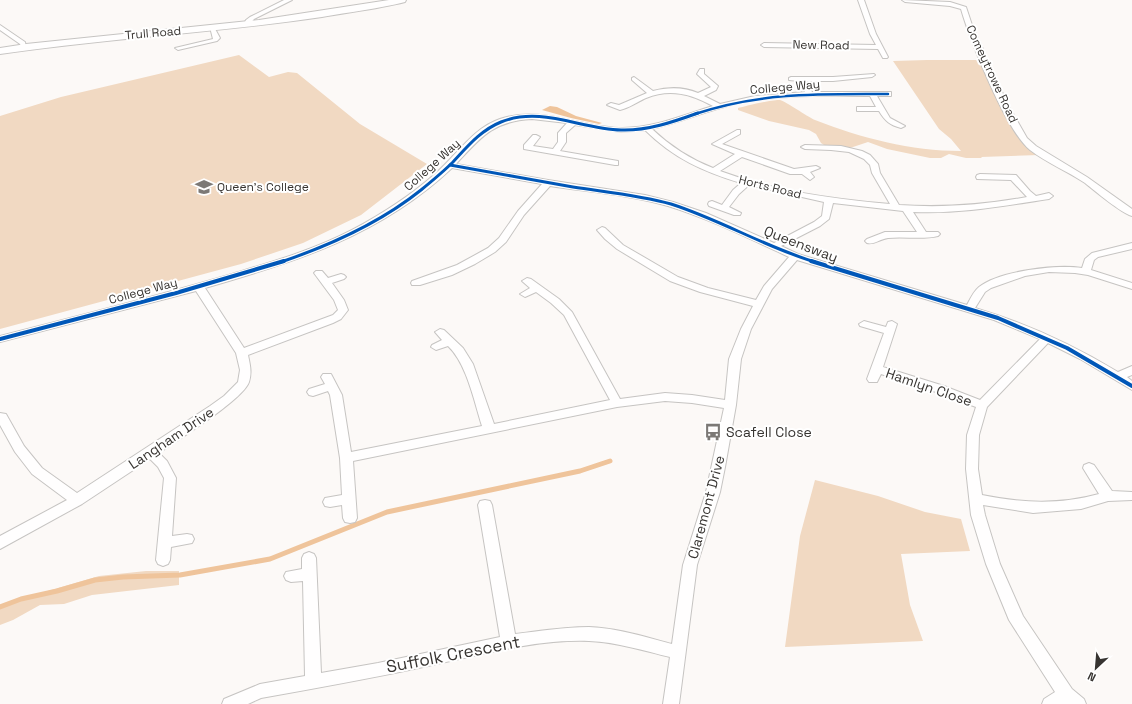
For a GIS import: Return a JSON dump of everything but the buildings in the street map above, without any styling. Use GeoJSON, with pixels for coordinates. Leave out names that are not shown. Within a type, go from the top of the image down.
{"type":"FeatureCollection","features":[{"type":"Feature","properties":{"kind":"street"},"geometry":{"type":"LineString","coordinates":[[247,24],[252,18],[289,0]]}},
{"type":"Feature","properties":{"kind":"street","name":"Trull Road"},"geometry":{"type":"LineString","coordinates":[[0,51],[82,40],[247,24],[402,0]]}},
{"type":"Feature","properties":{"kind":"street"},"geometry":{"type":"LineString","coordinates":[[861,0],[873,34],[885,57]]}},
{"type":"Feature","properties":{"kind":"street","name":"Comeytrowe Road"},"geometry":{"type":"LineString","coordinates":[[905,0],[950,4],[964,8],[969,25],[1003,102],[1024,139],[1033,148],[1084,179],[1132,213]]}},
{"type":"Feature","properties":{"kind":"street"},"geometry":{"type":"LineString","coordinates":[[0,27],[23,43],[24,47]]}},
{"type":"Feature","properties":{"kind":"street"},"geometry":{"type":"LineString","coordinates":[[212,28],[217,38],[215,40]]}},
{"type":"Feature","properties":{"kind":"street"},"geometry":{"type":"LineString","coordinates":[[178,48],[215,40],[223,40]]}},
{"type":"Feature","properties":{"kind":"street","name":"New Road"},"geometry":{"type":"LineString","coordinates":[[763,44],[879,46]]}},
{"type":"Feature","properties":{"kind":"street"},"geometry":{"type":"LineString","coordinates":[[690,74],[701,72],[715,86],[714,89],[700,95]]}},
{"type":"Feature","properties":{"kind":"street"},"geometry":{"type":"LineString","coordinates":[[791,79],[833,79],[860,75],[872,75]]}},
{"type":"Feature","properties":{"kind":"street"},"geometry":{"type":"LineString","coordinates":[[860,75],[867,80]]}},
{"type":"Feature","properties":{"kind":"street"},"geometry":{"type":"LineString","coordinates":[[634,79],[651,93]]}},
{"type":"Feature","properties":{"kind":"street"},"geometry":{"type":"LineString","coordinates":[[801,79],[809,93]]}},
{"type":"Feature","properties":{"kind":"street"},"geometry":{"type":"LineString","coordinates":[[620,108],[651,93],[662,90],[679,91],[700,95],[718,106]]}},
{"type":"Feature","properties":{"kind":"street","name":"College Way"},"geometry":{"type":"LineString","coordinates":[[0,339],[199,287],[297,257],[336,242],[380,219],[419,193],[487,130],[505,120],[516,117],[537,117],[607,129],[647,128],[659,126],[718,106],[772,96],[809,93],[888,94]]}},
{"type":"Feature","properties":{"kind":"street"},"geometry":{"type":"LineString","coordinates":[[872,94],[886,121],[901,126]]}},
{"type":"Feature","properties":{"kind":"street"},"geometry":{"type":"LineString","coordinates":[[611,106],[629,112]]}},
{"type":"Feature","properties":{"kind":"street"},"geometry":{"type":"LineString","coordinates":[[860,109],[880,109]]}},
{"type":"Feature","properties":{"kind":"street"},"geometry":{"type":"LineString","coordinates":[[555,152],[562,142],[562,133],[572,123]]}},
{"type":"Feature","properties":{"kind":"street","name":"Horts Road"},"geometry":{"type":"LineString","coordinates":[[647,128],[660,143],[668,149],[684,158],[714,171],[788,193],[829,200],[906,208],[966,209],[993,206],[1049,196]]}},
{"type":"Feature","properties":{"kind":"street"},"geometry":{"type":"LineString","coordinates":[[737,132],[713,146],[793,172],[807,174],[816,168]]}},
{"type":"Feature","properties":{"kind":"street"},"geometry":{"type":"LineString","coordinates":[[536,137],[525,149],[555,152],[615,164]]}},
{"type":"Feature","properties":{"kind":"street"},"geometry":{"type":"LineString","coordinates":[[805,147],[817,144],[846,149],[865,156],[873,162],[876,173],[885,185],[895,207]]}},
{"type":"Feature","properties":{"kind":"street"},"geometry":{"type":"LineString","coordinates":[[714,171],[741,154]]}},
{"type":"Feature","properties":{"kind":"street","name":"Queensway"},"geometry":{"type":"LineString","coordinates":[[450,165],[548,183],[639,197],[682,207],[795,256],[998,318],[1047,338],[1132,386]]}},
{"type":"Feature","properties":{"kind":"street"},"geometry":{"type":"LineString","coordinates":[[875,166],[886,167]]}},
{"type":"Feature","properties":{"kind":"street"},"geometry":{"type":"LineString","coordinates":[[980,177],[1024,177]]}},
{"type":"Feature","properties":{"kind":"street"},"geometry":{"type":"LineString","coordinates":[[1013,177],[1027,193],[1034,198]]}},
{"type":"Feature","properties":{"kind":"street"},"geometry":{"type":"LineString","coordinates":[[724,208],[736,192],[748,182]]}},
{"type":"Feature","properties":{"kind":"street"},"geometry":{"type":"LineString","coordinates":[[416,283],[433,279],[476,259],[499,244],[511,230],[521,213],[548,183]]}},
{"type":"Feature","properties":{"kind":"street"},"geometry":{"type":"LineString","coordinates":[[773,247],[817,224],[826,217],[829,200]]}},
{"type":"Feature","properties":{"kind":"street"},"geometry":{"type":"LineString","coordinates":[[712,204],[737,213]]}},
{"type":"Feature","properties":{"kind":"street"},"geometry":{"type":"LineString","coordinates":[[906,208],[923,235]]}},
{"type":"Feature","properties":{"kind":"street"},"geometry":{"type":"LineString","coordinates":[[596,240],[605,234],[626,251],[674,279],[704,290],[759,304]]}},
{"type":"Feature","properties":{"kind":"street"},"geometry":{"type":"LineString","coordinates":[[870,241],[885,235],[935,234]]}},
{"type":"Feature","properties":{"kind":"street"},"geometry":{"type":"LineString","coordinates":[[1086,271],[1090,259],[1096,255],[1131,246]]}},
{"type":"Feature","properties":{"kind":"street","name":"Claremont Drive"},"geometry":{"type":"LineString","coordinates":[[670,704],[690,565],[713,492],[730,405],[735,359],[746,329],[768,288],[795,256]]}},
{"type":"Feature","properties":{"kind":"street"},"geometry":{"type":"LineString","coordinates":[[969,310],[981,290],[988,285],[1004,279],[1032,272],[1046,270],[1086,271],[1132,286]]}},
{"type":"Feature","properties":{"kind":"street"},"geometry":{"type":"LineString","coordinates":[[242,352],[317,326],[337,317],[343,310],[339,300],[319,273]]}},
{"type":"Feature","properties":{"kind":"street"},"geometry":{"type":"LineString","coordinates":[[325,282],[341,277]]}},
{"type":"Feature","properties":{"kind":"street"},"geometry":{"type":"LineString","coordinates":[[527,281],[555,301],[568,314],[617,403]]}},
{"type":"Feature","properties":{"kind":"street","name":"Langham Drive"},"geometry":{"type":"LineString","coordinates":[[0,543],[77,500],[151,452],[214,410],[243,383],[246,370],[242,352],[199,287]]}},
{"type":"Feature","properties":{"kind":"street"},"geometry":{"type":"LineString","coordinates":[[524,294],[537,288]]}},
{"type":"Feature","properties":{"kind":"street","name":"Hamlyn Close"},"geometry":{"type":"LineString","coordinates":[[864,324],[891,327],[875,374],[940,389],[982,405]]}},
{"type":"Feature","properties":{"kind":"street"},"geometry":{"type":"LineString","coordinates":[[440,332],[459,350],[467,364],[489,428]]}},
{"type":"Feature","properties":{"kind":"street"},"geometry":{"type":"LineString","coordinates":[[1047,338],[982,405],[972,435],[972,469],[978,515],[993,564],[1017,620],[1072,699],[1050,704]]}},
{"type":"Feature","properties":{"kind":"street"},"geometry":{"type":"LineString","coordinates":[[436,347],[449,341]]}},
{"type":"Feature","properties":{"kind":"street"},"geometry":{"type":"LineString","coordinates":[[1118,377],[1132,370]]}},
{"type":"Feature","properties":{"kind":"street"},"geometry":{"type":"LineString","coordinates":[[313,392],[329,382],[336,395],[346,458],[350,518]]}},
{"type":"Feature","properties":{"kind":"street"},"geometry":{"type":"LineString","coordinates":[[346,458],[617,403],[665,398],[692,399],[730,405]]}},
{"type":"Feature","properties":{"kind":"street"},"geometry":{"type":"LineString","coordinates":[[2,417],[19,449],[37,471],[77,500]]}},
{"type":"Feature","properties":{"kind":"street"},"geometry":{"type":"LineString","coordinates":[[151,452],[163,464],[170,478],[163,560]]}},
{"type":"Feature","properties":{"kind":"street"},"geometry":{"type":"LineString","coordinates":[[1089,468],[1108,496]]}},
{"type":"Feature","properties":{"kind":"street"},"geometry":{"type":"LineString","coordinates":[[976,499],[1006,506],[1033,508],[1081,504],[1108,496],[1128,496]]}},
{"type":"Feature","properties":{"kind":"street"},"geometry":{"type":"LineString","coordinates":[[330,502],[348,499]]}},
{"type":"Feature","properties":{"kind":"street"},"geometry":{"type":"LineString","coordinates":[[485,505],[509,642]]}},
{"type":"Feature","properties":{"kind":"street"},"geometry":{"type":"LineString","coordinates":[[165,543],[188,539]]}},
{"type":"Feature","properties":{"kind":"street"},"geometry":{"type":"LineString","coordinates":[[309,558],[313,681]]}},
{"type":"Feature","properties":{"kind":"street"},"geometry":{"type":"LineString","coordinates":[[291,576],[309,574]]}},
{"type":"Feature","properties":{"kind":"street","name":"Suffolk Crescent"},"geometry":{"type":"LineString","coordinates":[[230,704],[260,691],[509,642],[557,635],[590,634],[615,637],[678,652]]}},
{"type":"Feature","properties":{"kind":"shaded area","name":"Queen's College"},"geometry":{"type":"Polygon","coordinates":[[[239,55],[269,77],[288,72],[297,73],[360,124],[427,164],[361,215],[303,243],[241,264],[0,329],[0,116],[61,97],[239,55]]]}},
{"type":"Feature","properties":{"kind":"shaded area"},"geometry":{"type":"Polygon","coordinates":[[[982,60],[997,99],[1010,125],[1028,147],[1039,155],[966,158],[949,154],[941,158],[930,158],[887,149],[868,142],[850,148],[824,145],[821,143],[816,134],[809,130],[769,121],[738,110],[738,108],[780,100],[815,120],[868,138],[924,149],[961,151],[951,139],[939,129],[893,61],[982,60]]]}},
{"type":"Feature","properties":{"kind":"shaded area"},"geometry":{"type":"Polygon","coordinates":[[[550,106],[557,107],[576,116],[602,123],[599,124],[571,118],[542,110],[550,106]]]}},
{"type":"Feature","properties":{"kind":"shaded area"},"geometry":{"type":"Polygon","coordinates":[[[815,480],[878,496],[925,512],[961,519],[970,551],[901,554],[910,605],[923,641],[785,647],[800,536],[815,480]]]}},
{"type":"Feature","properties":{"kind":"shaded area"},"geometry":{"type":"Polygon","coordinates":[[[146,571],[179,571],[179,585],[92,595],[64,604],[40,605],[13,620],[0,625],[0,605],[99,576],[146,571]]]}},
{"type":"Feature","properties":{"kind":"waterway"},"geometry":{"type":"LineString","coordinates":[[0,607],[21,599],[57,591],[95,580],[123,577],[180,575],[270,559],[387,512],[580,471],[610,461]]}},
{"type":"Feature","properties":{"kind":"cycle path"},"geometry":{"type":"LineString","coordinates":[[0,339],[206,285],[281,262],[326,246],[389,213],[420,191],[440,174],[488,128],[495,124],[517,117],[547,117],[607,129],[621,130],[665,124],[722,106],[755,98],[812,94],[888,94]]}},
{"type":"Feature","properties":{"kind":"cycle path"},"geometry":{"type":"LineString","coordinates":[[450,165],[548,183],[645,198],[670,204],[703,215],[795,256],[998,318],[1067,348],[1132,386]]}},
{"type":"Feature","properties":{"kind":"place","name":"Queen's College"},"geometry":{"type":"Point","coordinates":[204,187]}},
{"type":"Feature","properties":{"kind":"place","name":"Scafell Close"},"geometry":{"type":"Point","coordinates":[713,432]}}]}
